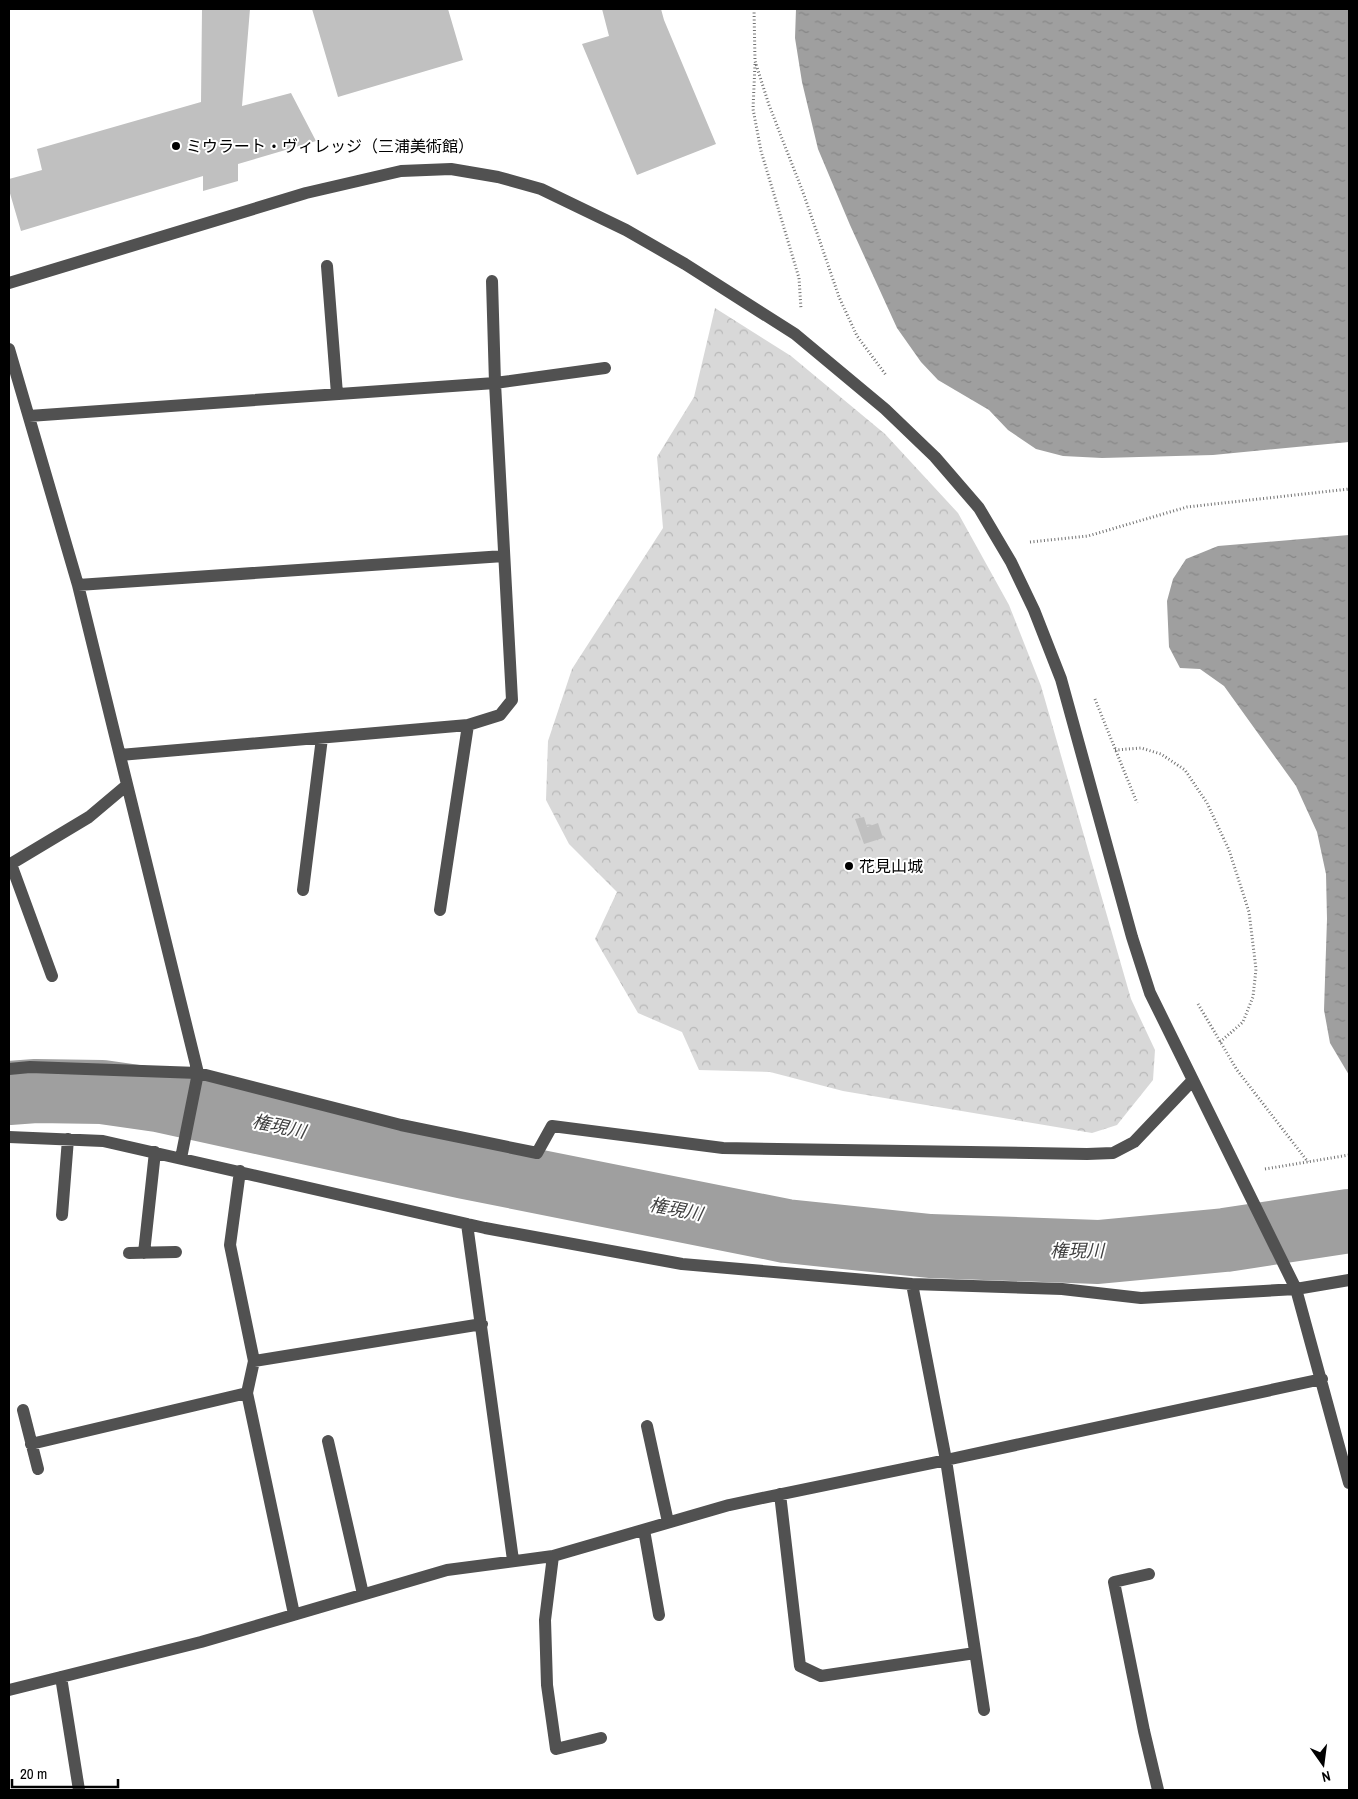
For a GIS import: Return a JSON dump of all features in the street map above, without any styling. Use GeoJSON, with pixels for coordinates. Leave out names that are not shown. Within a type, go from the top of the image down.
{"type":"FeatureCollection","features":[{"type":"Feature","properties":{"kind":"street"},"geometry":{"type":"LineString","coordinates":[[9,283],[306,193],[400,171],[451,169],[498,177],[541,189],[626,230],[685,264],[795,334],[885,410],[935,457],[979,508],[1011,562],[1034,610],[1061,679],[1129,928],[1150,993],[1296,1289],[1345,1449],[1349,1483]]}},
{"type":"Feature","properties":{"kind":"street"},"geometry":{"type":"LineString","coordinates":[[327,266],[337,394]]}},
{"type":"Feature","properties":{"kind":"street"},"geometry":{"type":"LineString","coordinates":[[120,755],[468,725],[500,716],[512,700],[495,383],[492,281]]}},
{"type":"Feature","properties":{"kind":"street"},"geometry":{"type":"LineString","coordinates":[[9,349],[78,584],[198,1073],[181,1158]]}},
{"type":"Feature","properties":{"kind":"street"},"geometry":{"type":"LineString","coordinates":[[28,416],[495,383],[605,368]]}},
{"type":"Feature","properties":{"kind":"street"},"geometry":{"type":"LineString","coordinates":[[78,584],[504,556]]}},
{"type":"Feature","properties":{"kind":"street"},"geometry":{"type":"LineString","coordinates":[[440,910],[468,725]]}},
{"type":"Feature","properties":{"kind":"street"},"geometry":{"type":"LineString","coordinates":[[303,890],[322,738]]}},
{"type":"Feature","properties":{"kind":"street"},"geometry":{"type":"LineString","coordinates":[[52,976],[10,864],[89,817],[127,785]]}},
{"type":"Feature","properties":{"kind":"street"},"geometry":{"type":"LineString","coordinates":[[9,1069],[30,1067],[198,1073],[401,1125],[537,1153],[552,1126],[723,1148],[1113,1153],[1134,1142],[1193,1080]]}},
{"type":"Feature","properties":{"kind":"street"},"geometry":{"type":"LineString","coordinates":[[9,1137],[102,1141],[467,1224],[682,1264],[912,1284],[1062,1289],[1141,1298],[1296,1289],[1349,1280]]}},
{"type":"Feature","properties":{"kind":"street"},"geometry":{"type":"LineString","coordinates":[[62,1215],[68,1139]]}},
{"type":"Feature","properties":{"kind":"street"},"geometry":{"type":"LineString","coordinates":[[144,1253],[155,1152]]}},
{"type":"Feature","properties":{"kind":"street"},"geometry":{"type":"LineString","coordinates":[[240,1171],[230,1245],[254,1361],[246,1393],[294,1614]]}},
{"type":"Feature","properties":{"kind":"street"},"geometry":{"type":"LineString","coordinates":[[467,1224],[513,1560]]}},
{"type":"Feature","properties":{"kind":"street"},"geometry":{"type":"LineString","coordinates":[[129,1253],[176,1252]]}},
{"type":"Feature","properties":{"kind":"street"},"geometry":{"type":"LineString","coordinates":[[912,1284],[946,1460],[984,1710]]}},
{"type":"Feature","properties":{"kind":"street"},"geometry":{"type":"LineString","coordinates":[[254,1361],[482,1324]]}},
{"type":"Feature","properties":{"kind":"street"},"geometry":{"type":"LineString","coordinates":[[9,1690],[201,1642],[446,1570],[554,1556],[729,1505],[1322,1379]]}},
{"type":"Feature","properties":{"kind":"street"},"geometry":{"type":"LineString","coordinates":[[31,1444],[246,1393]]}},
{"type":"Feature","properties":{"kind":"street"},"geometry":{"type":"LineString","coordinates":[[23,1410],[38,1469]]}},
{"type":"Feature","properties":{"kind":"street"},"geometry":{"type":"LineString","coordinates":[[647,1426],[668,1522]]}},
{"type":"Feature","properties":{"kind":"street"},"geometry":{"type":"LineString","coordinates":[[328,1441],[363,1594]]}},
{"type":"Feature","properties":{"kind":"street"},"geometry":{"type":"LineString","coordinates":[[780,1494],[800,1666],[820,1676],[975,1653]]}},
{"type":"Feature","properties":{"kind":"street"},"geometry":{"type":"LineString","coordinates":[[644,1530],[659,1615]]}},
{"type":"Feature","properties":{"kind":"street"},"geometry":{"type":"LineString","coordinates":[[554,1556],[545,1620],[546,1685],[556,1749],[601,1738]]}},
{"type":"Feature","properties":{"kind":"street"},"geometry":{"type":"LineString","coordinates":[[1149,1574],[1114,1582],[1158,1790]]}},
{"type":"Feature","properties":{"kind":"street"},"geometry":{"type":"LineString","coordinates":[[61,1676],[79,1790]]}},
{"type":"Feature","properties":{"kind":"path"},"geometry":{"type":"LineString","coordinates":[[754,9],[755,61],[753,109],[762,152],[799,278],[801,315],[795,334]]}},
{"type":"Feature","properties":{"kind":"path"},"geometry":{"type":"LineString","coordinates":[[755,61],[768,105],[804,195],[839,297],[857,336],[887,376]]}},
{"type":"Feature","properties":{"kind":"path"},"geometry":{"type":"LineString","coordinates":[[1030,542],[1088,536],[1187,507],[1349,489]]}},
{"type":"Feature","properties":{"kind":"path"},"geometry":{"type":"LineString","coordinates":[[1025,535],[1034,549]]}},
{"type":"Feature","properties":{"kind":"path"},"geometry":{"type":"LineString","coordinates":[[1094,698],[1137,804]]}},
{"type":"Feature","properties":{"kind":"path"},"geometry":{"type":"LineString","coordinates":[[1115,750],[1141,748],[1161,754],[1185,770],[1207,803],[1229,850],[1249,912],[1256,969],[1253,997],[1243,1022],[1220,1042]]}},
{"type":"Feature","properties":{"kind":"path"},"geometry":{"type":"LineString","coordinates":[[1198,1004],[1237,1070],[1308,1162]]}},
{"type":"Feature","properties":{"kind":"path"},"geometry":{"type":"LineString","coordinates":[[1239,1173],[1349,1156]]}},
{"type":"Feature","properties":{"kind":"green space"},"geometry":{"type":"Polygon","coordinates":[[[715,308],[791,356],[885,434],[958,513],[1009,605],[1041,686],[1131,999],[1155,1050],[1153,1080],[1117,1125],[1092,1133],[843,1091],[770,1072],[699,1070],[682,1032],[638,1013],[595,939],[617,892],[569,844],[546,800],[548,741],[572,669],[663,528],[657,457],[694,397],[715,308]]]}},
{"type":"Feature","properties":{"kind":"water"},"geometry":{"type":"Polygon","coordinates":[[[796,9],[1349,9],[1349,442],[1213,455],[1102,458],[1063,456],[1036,449],[1008,430],[989,410],[938,380],[921,362],[897,328],[818,149],[802,82],[795,38],[796,9]]]}},
{"type":"Feature","properties":{"kind":"water"},"geometry":{"type":"Polygon","coordinates":[[[1349,535],[1349,1075],[1330,1043],[1324,1010],[1327,919],[1326,874],[1317,832],[1296,786],[1224,686],[1200,669],[1180,668],[1169,647],[1167,601],[1173,579],[1186,559],[1218,546],[1349,535]]]}},
{"type":"Feature","properties":{"kind":"building"},"geometry":{"type":"Polygon","coordinates":[[[202,9],[250,9],[242,106],[291,93],[316,141],[238,164],[238,181],[203,191],[203,176],[21,231],[9,190],[9,179],[42,170],[37,149],[201,102],[202,9]]]}},
{"type":"Feature","properties":{"kind":"building"},"geometry":{"type":"Polygon","coordinates":[[[312,9],[448,9],[463,60],[338,97],[312,9]]]}},
{"type":"Feature","properties":{"kind":"building"},"geometry":{"type":"Polygon","coordinates":[[[602,9],[661,9],[716,144],[637,175],[582,44],[609,36],[602,9]]]}},
{"type":"Feature","properties":{"kind":"building"},"geometry":{"type":"Polygon","coordinates":[[[864,817],[867,827],[878,823],[883,838],[864,844],[855,819],[864,817]]]}},
{"type":"Feature","properties":{"kind":"waterway","name":"権現川"},"geometry":{"type":"LineString","coordinates":[[9,1093],[36,1091],[102,1092],[158,1100],[465,1167],[786,1231],[930,1246],[1098,1252],[1225,1240],[1349,1221]]}},
{"type":"Feature","properties":{"kind":"place","name":"ミウラート・ヴィレッジ（三浦美術館）"},"geometry":{"type":"Point","coordinates":[176,146]}},
{"type":"Feature","properties":{"kind":"place","name":"花見山城"},"geometry":{"type":"Point","coordinates":[849,866]}}]}
